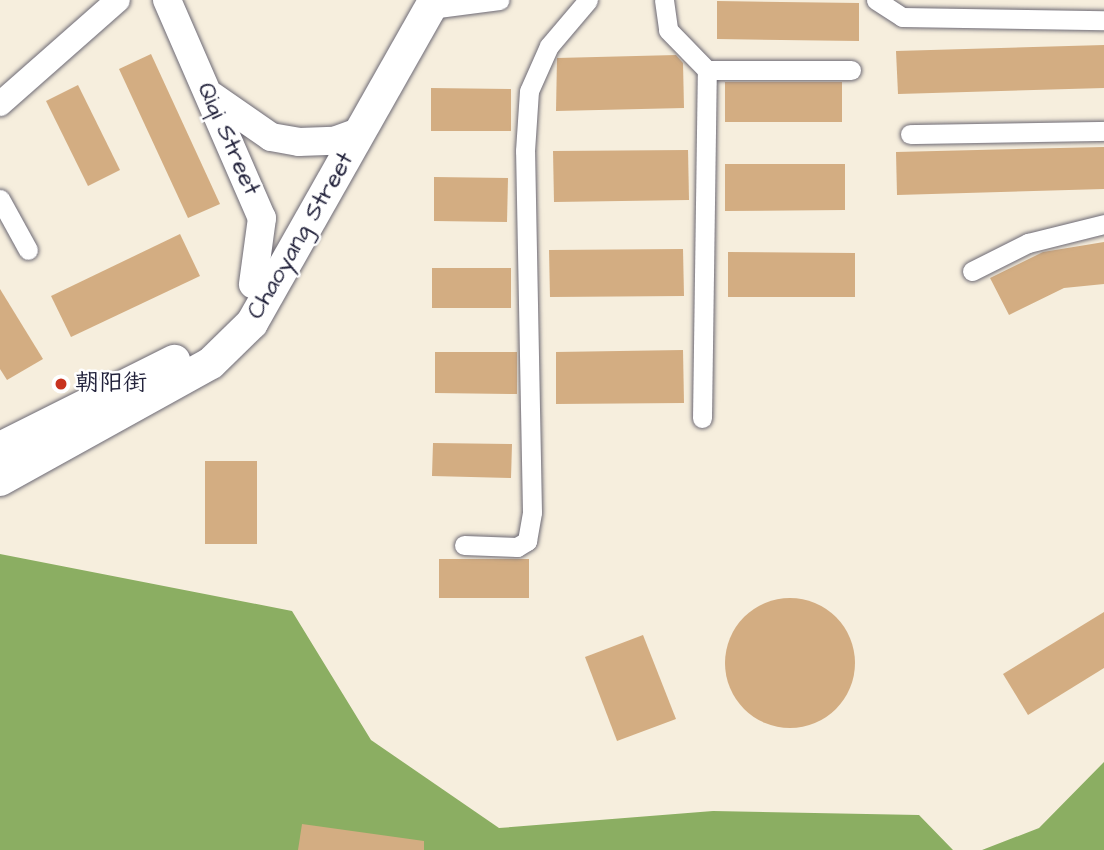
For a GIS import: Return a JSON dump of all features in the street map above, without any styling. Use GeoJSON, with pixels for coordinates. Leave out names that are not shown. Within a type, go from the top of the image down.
{"type":"FeatureCollection","features":[{"type":"Feature","properties":{"kind":"main road","name":"Qiqi Street"},"geometry":{"type":"LineString","coordinates":[[167,0],[262,218],[253,284]]}},
{"type":"Feature","properties":{"kind":"main road","name":"Chaoyang Street"},"geometry":{"type":"LineString","coordinates":[[0,448],[196,348],[215,334],[253,284],[348,136],[427,3]]}},
{"type":"Feature","properties":{"kind":"main road"},"geometry":{"type":"LineString","coordinates":[[207,92],[229,112],[271,137],[299,142],[348,136]]}},
{"type":"Feature","properties":{"kind":"main road","name":"Chaoyang Street"},"geometry":{"type":"LineString","coordinates":[[0,480],[169,388],[234,344],[253,323],[348,136]]}},
{"type":"Feature","properties":{"kind":"street"},"geometry":{"type":"LineString","coordinates":[[0,104],[118,0]]}},
{"type":"Feature","properties":{"kind":"street"},"geometry":{"type":"LineString","coordinates":[[427,3],[499,0]]}},
{"type":"Feature","properties":{"kind":"street"},"geometry":{"type":"LineString","coordinates":[[464,545],[517,547],[527,541],[532,512],[525,151],[529,91],[549,46],[588,0]]}},
{"type":"Feature","properties":{"kind":"street"},"geometry":{"type":"LineString","coordinates":[[664,0],[668,30],[708,69],[851,70]]}},
{"type":"Feature","properties":{"kind":"street"},"geometry":{"type":"LineString","coordinates":[[876,0],[902,17],[1104,20]]}},
{"type":"Feature","properties":{"kind":"street"},"geometry":{"type":"LineString","coordinates":[[702,418],[708,69]]}},
{"type":"Feature","properties":{"kind":"street"},"geometry":{"type":"LineString","coordinates":[[910,134],[1104,131]]}},
{"type":"Feature","properties":{"kind":"street"},"geometry":{"type":"LineString","coordinates":[[0,199],[28,250]]}},
{"type":"Feature","properties":{"kind":"street"},"geometry":{"type":"LineString","coordinates":[[972,271],[1028,243],[1104,224]]}},
{"type":"Feature","properties":{"kind":"green space"},"geometry":{"type":"Polygon","coordinates":[[[0,554],[292,611],[371,740],[499,828],[713,811],[919,815],[953,850],[0,850],[0,554]]]}},
{"type":"Feature","properties":{"kind":"green space"},"geometry":{"type":"Polygon","coordinates":[[[1104,762],[1104,850],[982,850],[1039,828],[1104,762]]]}},
{"type":"Feature","properties":{"kind":"building"},"geometry":{"type":"Polygon","coordinates":[[[717,1],[859,3],[859,41],[717,39],[717,1]]]}},
{"type":"Feature","properties":{"kind":"building"},"geometry":{"type":"Polygon","coordinates":[[[1104,45],[1104,88],[898,94],[896,51],[1104,45]]]}},
{"type":"Feature","properties":{"kind":"building"},"geometry":{"type":"Polygon","coordinates":[[[151,54],[220,204],[188,218],[119,69],[151,54]]]}},
{"type":"Feature","properties":{"kind":"building"},"geometry":{"type":"Polygon","coordinates":[[[676,55],[683,63],[684,108],[556,111],[557,58],[676,55]]]}},
{"type":"Feature","properties":{"kind":"building"},"geometry":{"type":"Polygon","coordinates":[[[725,82],[842,82],[842,122],[725,122],[725,82]]]}},
{"type":"Feature","properties":{"kind":"building"},"geometry":{"type":"Polygon","coordinates":[[[78,85],[120,170],[88,186],[46,101],[78,85]]]}},
{"type":"Feature","properties":{"kind":"building"},"geometry":{"type":"Polygon","coordinates":[[[431,88],[511,89],[511,131],[431,131],[431,88]]]}},
{"type":"Feature","properties":{"kind":"building"},"geometry":{"type":"Polygon","coordinates":[[[1104,147],[1104,189],[897,195],[896,152],[1104,147]]]}},
{"type":"Feature","properties":{"kind":"building"},"geometry":{"type":"Polygon","coordinates":[[[688,150],[689,200],[554,202],[553,151],[688,150]]]}},
{"type":"Feature","properties":{"kind":"building"},"geometry":{"type":"Polygon","coordinates":[[[725,164],[845,164],[845,210],[725,211],[725,164]]]}},
{"type":"Feature","properties":{"kind":"building"},"geometry":{"type":"Polygon","coordinates":[[[434,177],[508,178],[507,222],[434,221],[434,177]]]}},
{"type":"Feature","properties":{"kind":"building"},"geometry":{"type":"Polygon","coordinates":[[[180,234],[200,276],[71,337],[51,296],[180,234]]]}},
{"type":"Feature","properties":{"kind":"building"},"geometry":{"type":"Polygon","coordinates":[[[1104,242],[1104,284],[1064,288],[1009,315],[990,278],[1043,252],[1104,242]]]}},
{"type":"Feature","properties":{"kind":"building"},"geometry":{"type":"Polygon","coordinates":[[[683,249],[684,296],[550,297],[549,250],[683,249]]]}},
{"type":"Feature","properties":{"kind":"building"},"geometry":{"type":"Polygon","coordinates":[[[728,252],[855,253],[855,297],[728,297],[728,252]]]}},
{"type":"Feature","properties":{"kind":"building"},"geometry":{"type":"Polygon","coordinates":[[[432,268],[511,268],[511,308],[432,308],[432,268]]]}},
{"type":"Feature","properties":{"kind":"building"},"geometry":{"type":"Polygon","coordinates":[[[0,289],[43,359],[7,380],[0,369],[0,289]]]}},
{"type":"Feature","properties":{"kind":"building"},"geometry":{"type":"Polygon","coordinates":[[[683,350],[684,403],[556,404],[556,352],[683,350]]]}},
{"type":"Feature","properties":{"kind":"building"},"geometry":{"type":"Polygon","coordinates":[[[435,352],[517,352],[517,394],[435,393],[435,352]]]}},
{"type":"Feature","properties":{"kind":"building"},"geometry":{"type":"Polygon","coordinates":[[[433,443],[512,444],[511,478],[432,476],[433,443]]]}},
{"type":"Feature","properties":{"kind":"building"},"geometry":{"type":"Polygon","coordinates":[[[205,461],[257,461],[257,544],[205,544],[205,461]]]}},
{"type":"Feature","properties":{"kind":"building"},"geometry":{"type":"Polygon","coordinates":[[[439,559],[529,559],[529,598],[439,598],[439,559]]]}},
{"type":"Feature","properties":{"kind":"building"},"geometry":{"type":"Polygon","coordinates":[[[790,598],[815,603],[836,617],[850,638],[855,663],[850,688],[836,709],[815,723],[790,728],[765,723],[744,709],[730,688],[725,663],[730,638],[744,617],[765,603],[790,598]]]}},
{"type":"Feature","properties":{"kind":"building"},"geometry":{"type":"Polygon","coordinates":[[[1104,612],[1104,668],[1028,715],[1003,674],[1104,612]]]}},
{"type":"Feature","properties":{"kind":"building"},"geometry":{"type":"Polygon","coordinates":[[[643,635],[676,719],[617,741],[585,657],[643,635]]]}},
{"type":"Feature","properties":{"kind":"building"},"geometry":{"type":"Polygon","coordinates":[[[302,824],[424,841],[424,850],[298,850],[302,824]]]}},
{"type":"Feature","properties":{"kind":"place","name":"朝阳街"},"geometry":{"type":"Point","coordinates":[61,384]}}]}
